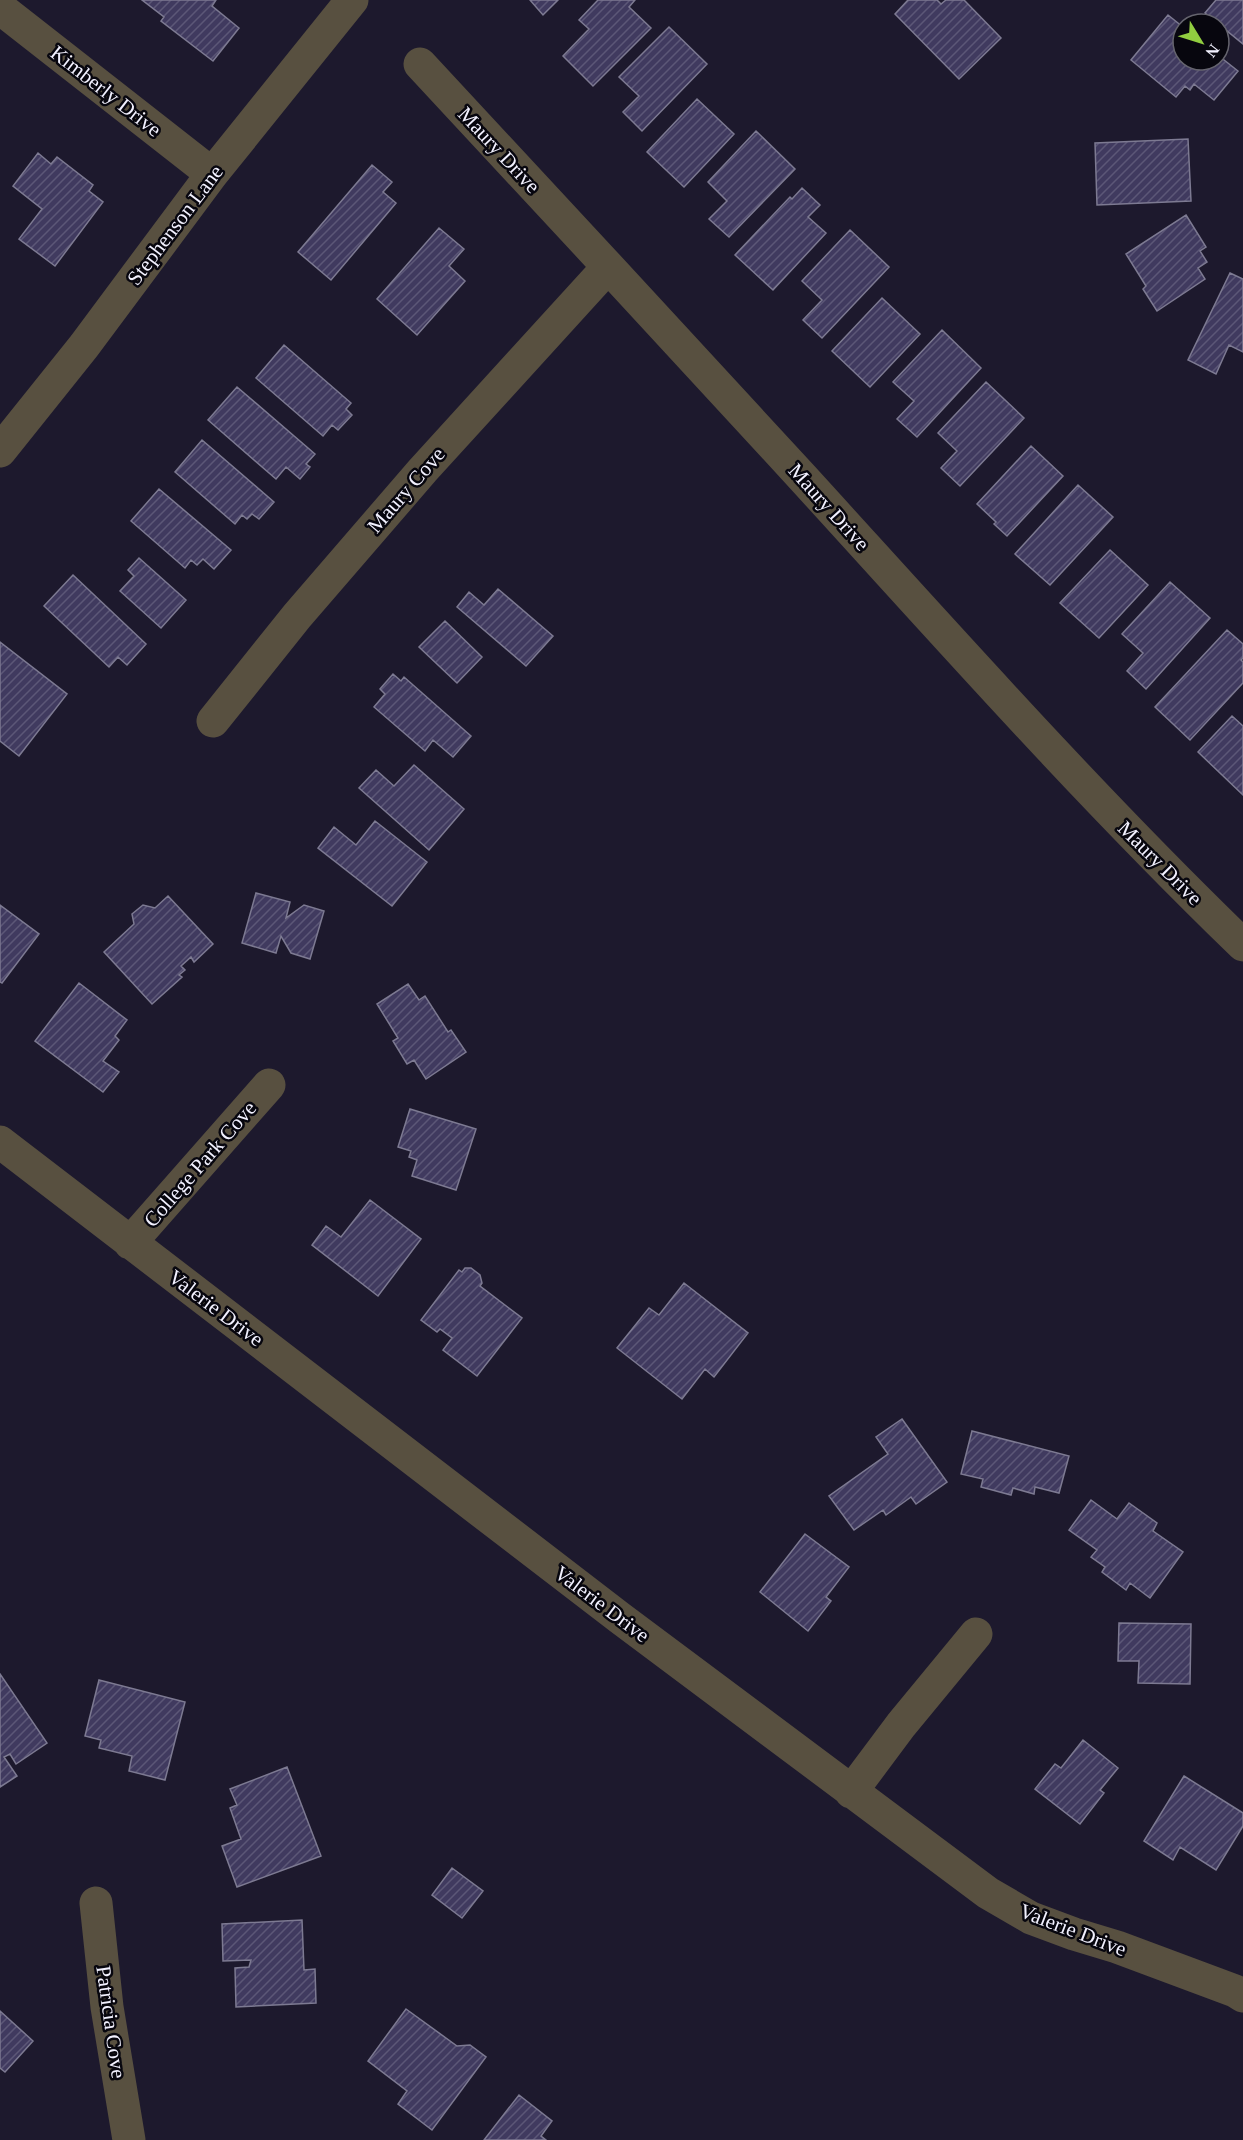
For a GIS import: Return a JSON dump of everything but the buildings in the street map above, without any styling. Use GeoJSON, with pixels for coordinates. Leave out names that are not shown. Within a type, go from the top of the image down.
{"type":"FeatureCollection","features":[{"type":"Feature","properties":{"kind":"street","name":"Stephenson Lane"},"geometry":{"type":"LineString","coordinates":[[0,451],[84,346],[212,174],[352,0]]}},
{"type":"Feature","properties":{"kind":"street","name":"Kimberly Drive"},"geometry":{"type":"LineString","coordinates":[[0,8],[212,174]]}},
{"type":"Feature","properties":{"kind":"street","name":"Maury Drive"},"geometry":{"type":"LineString","coordinates":[[420,64],[1033,731],[1162,867],[1243,945]]}},
{"type":"Feature","properties":{"kind":"street","name":"Maury Cove"},"geometry":{"type":"LineString","coordinates":[[213,721],[297,616],[416,479],[608,267]]}},
{"type":"Feature","properties":{"kind":"street","name":"College Park Cove"},"geometry":{"type":"LineString","coordinates":[[130,1243],[269,1085]]}},
{"type":"Feature","properties":{"kind":"street","name":"Valerie Drive"},"geometry":{"type":"LineString","coordinates":[[0,1142],[602,1604],[988,1893],[1031,1918],[1117,1947],[1243,1996]]}},
{"type":"Feature","properties":{"kind":"street"},"geometry":{"type":"LineString","coordinates":[[851,1792],[901,1725],[976,1634]]}},
{"type":"Feature","properties":{"kind":"street","name":"Patricia Cove"},"geometry":{"type":"LineString","coordinates":[[96,1903],[107,2007],[129,2140]]}}]}
